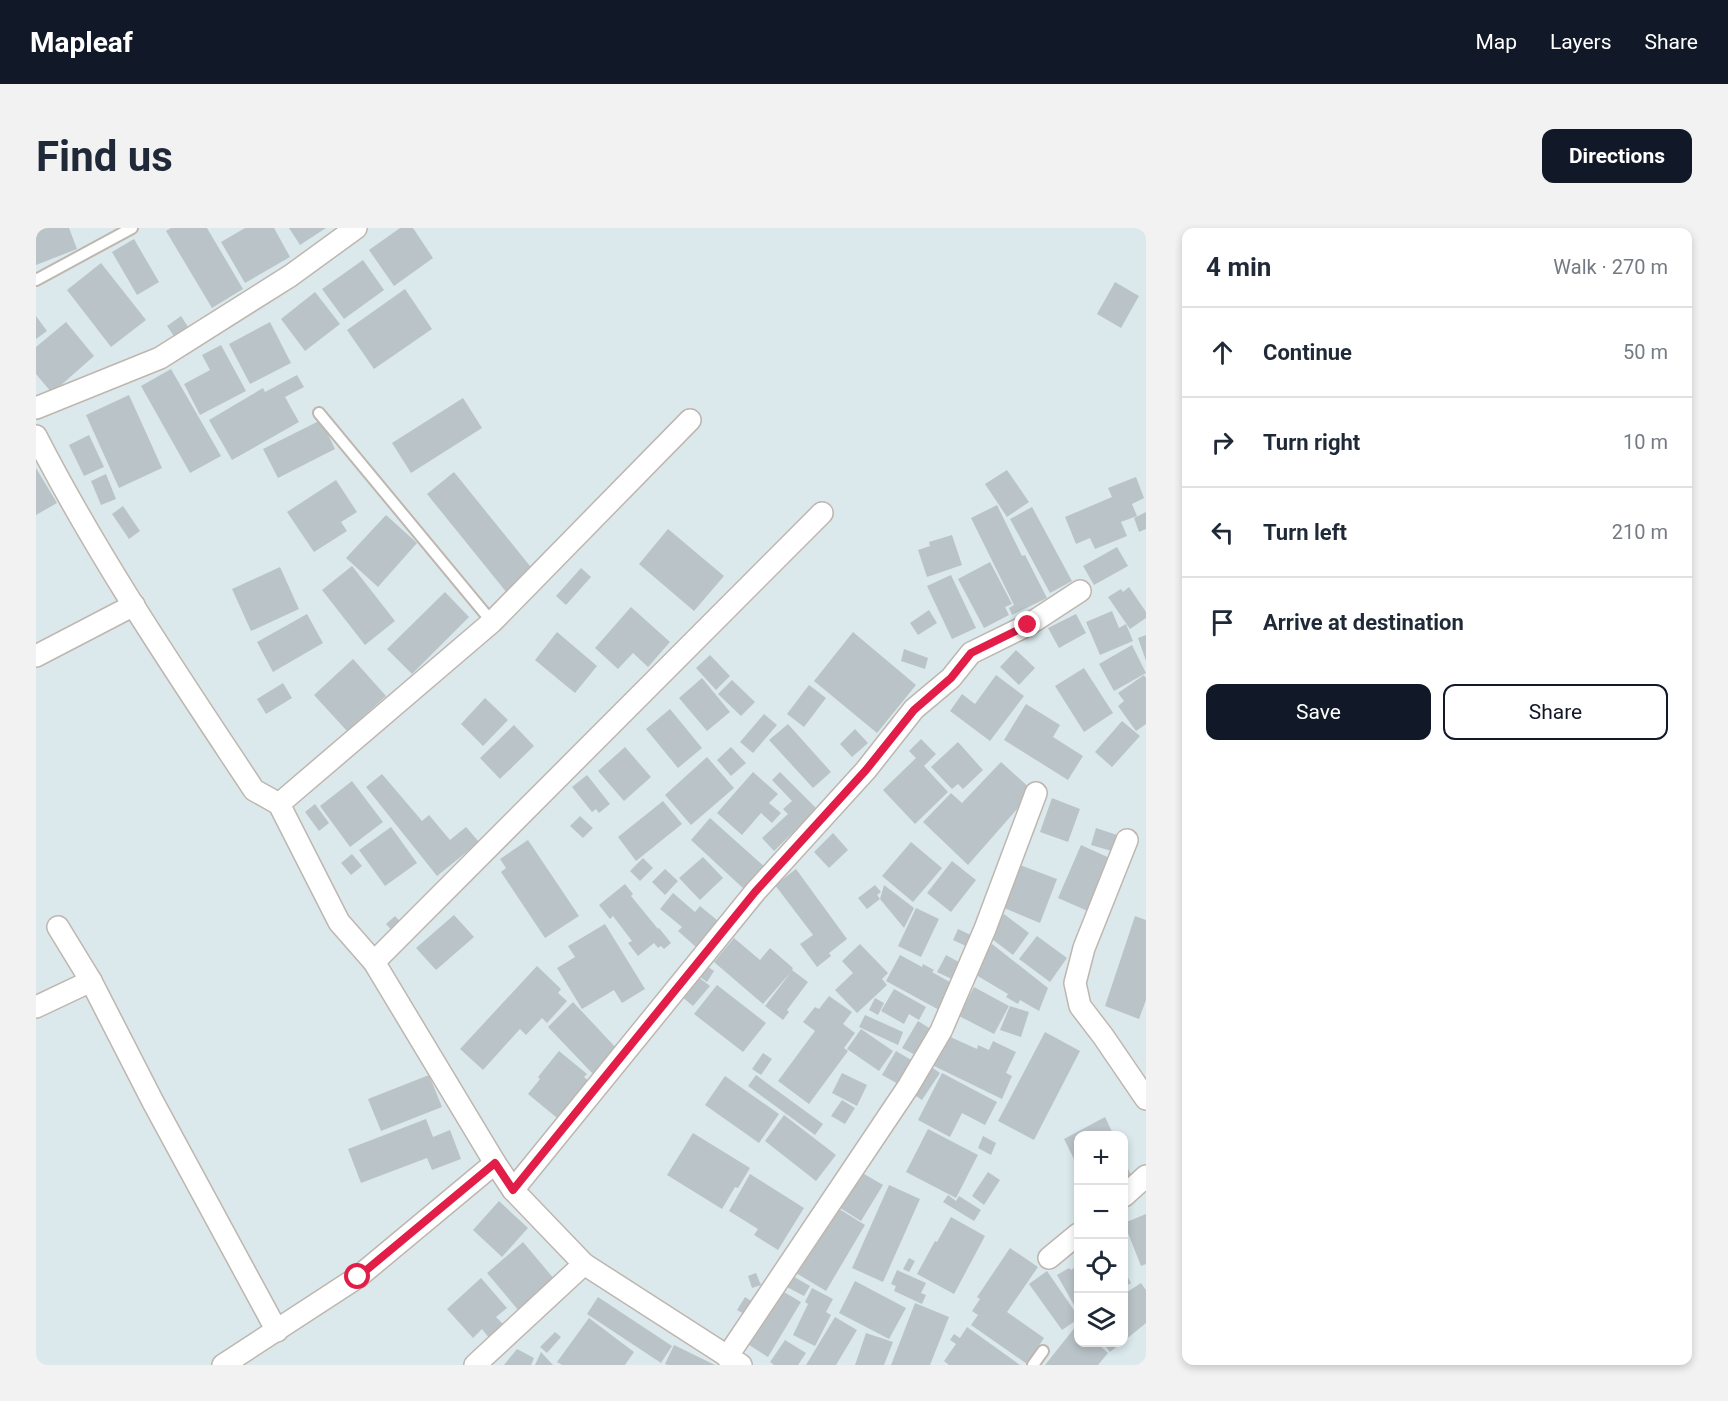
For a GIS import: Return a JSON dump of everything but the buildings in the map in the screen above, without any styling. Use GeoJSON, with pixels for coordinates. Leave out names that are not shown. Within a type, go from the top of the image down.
{"type":"FeatureCollection","features":[{"type":"Feature","properties":{"kind":"street"},"geometry":{"type":"LineString","coordinates":[[36,408],[160,358],[290,276],[356,228]]}},
{"type":"Feature","properties":{"kind":"street"},"geometry":{"type":"LineString","coordinates":[[279,804],[492,622],[690,420]]}},
{"type":"Feature","properties":{"kind":"street"},"geometry":{"type":"LineString","coordinates":[[36,436],[56,476],[134,605],[254,790],[279,804],[339,922],[374,962],[513,1190],[584,1264],[734,1361],[908,1087],[941,1031],[985,929],[1036,793]]}},
{"type":"Feature","properties":{"kind":"street"},"geometry":{"type":"LineString","coordinates":[[374,962],[822,513]]}},
{"type":"Feature","properties":{"kind":"street"},"geometry":{"type":"LineString","coordinates":[[513,1190],[755,892],[866,770],[914,710],[951,678],[971,653],[1028,625],[1080,591]]}},
{"type":"Feature","properties":{"kind":"street"},"geometry":{"type":"LineString","coordinates":[[36,656],[134,605]]}},
{"type":"Feature","properties":{"kind":"street"},"geometry":{"type":"LineString","coordinates":[[1127,840],[1084,948],[1075,983],[1080,1006],[1104,1036],[1146,1099]]}},
{"type":"Feature","properties":{"kind":"street"},"geometry":{"type":"LineString","coordinates":[[58,927],[90,981],[277,1331]]}},
{"type":"Feature","properties":{"kind":"street"},"geometry":{"type":"LineString","coordinates":[[36,1006],[90,981]]}},
{"type":"Feature","properties":{"kind":"street"},"geometry":{"type":"LineString","coordinates":[[223,1365],[358,1277],[495,1163]]}},
{"type":"Feature","properties":{"kind":"street"},"geometry":{"type":"LineString","coordinates":[[1128,1192],[1146,1176]]}},
{"type":"Feature","properties":{"kind":"street"},"geometry":{"type":"LineString","coordinates":[[1049,1258],[1074,1237]]}},
{"type":"Feature","properties":{"kind":"street"},"geometry":{"type":"LineString","coordinates":[[475,1365],[584,1264]]}},
{"type":"Feature","properties":{"kind":"lane"},"geometry":{"type":"LineString","coordinates":[[36,280],[132,228]]}},
{"type":"Feature","properties":{"kind":"lane"},"geometry":{"type":"LineString","coordinates":[[319,413],[492,622]]}},
{"type":"Feature","properties":{"kind":"lane"},"geometry":{"type":"LineString","coordinates":[[1033,1365],[1043,1351]]}},
{"type":"Feature","properties":{"kind":"route"},"geometry":{"type":"LineString","coordinates":[[358,1277],[495,1163],[513,1190],[755,892],[866,770],[914,710],[951,678],[971,653],[1028,625]]}}]}
